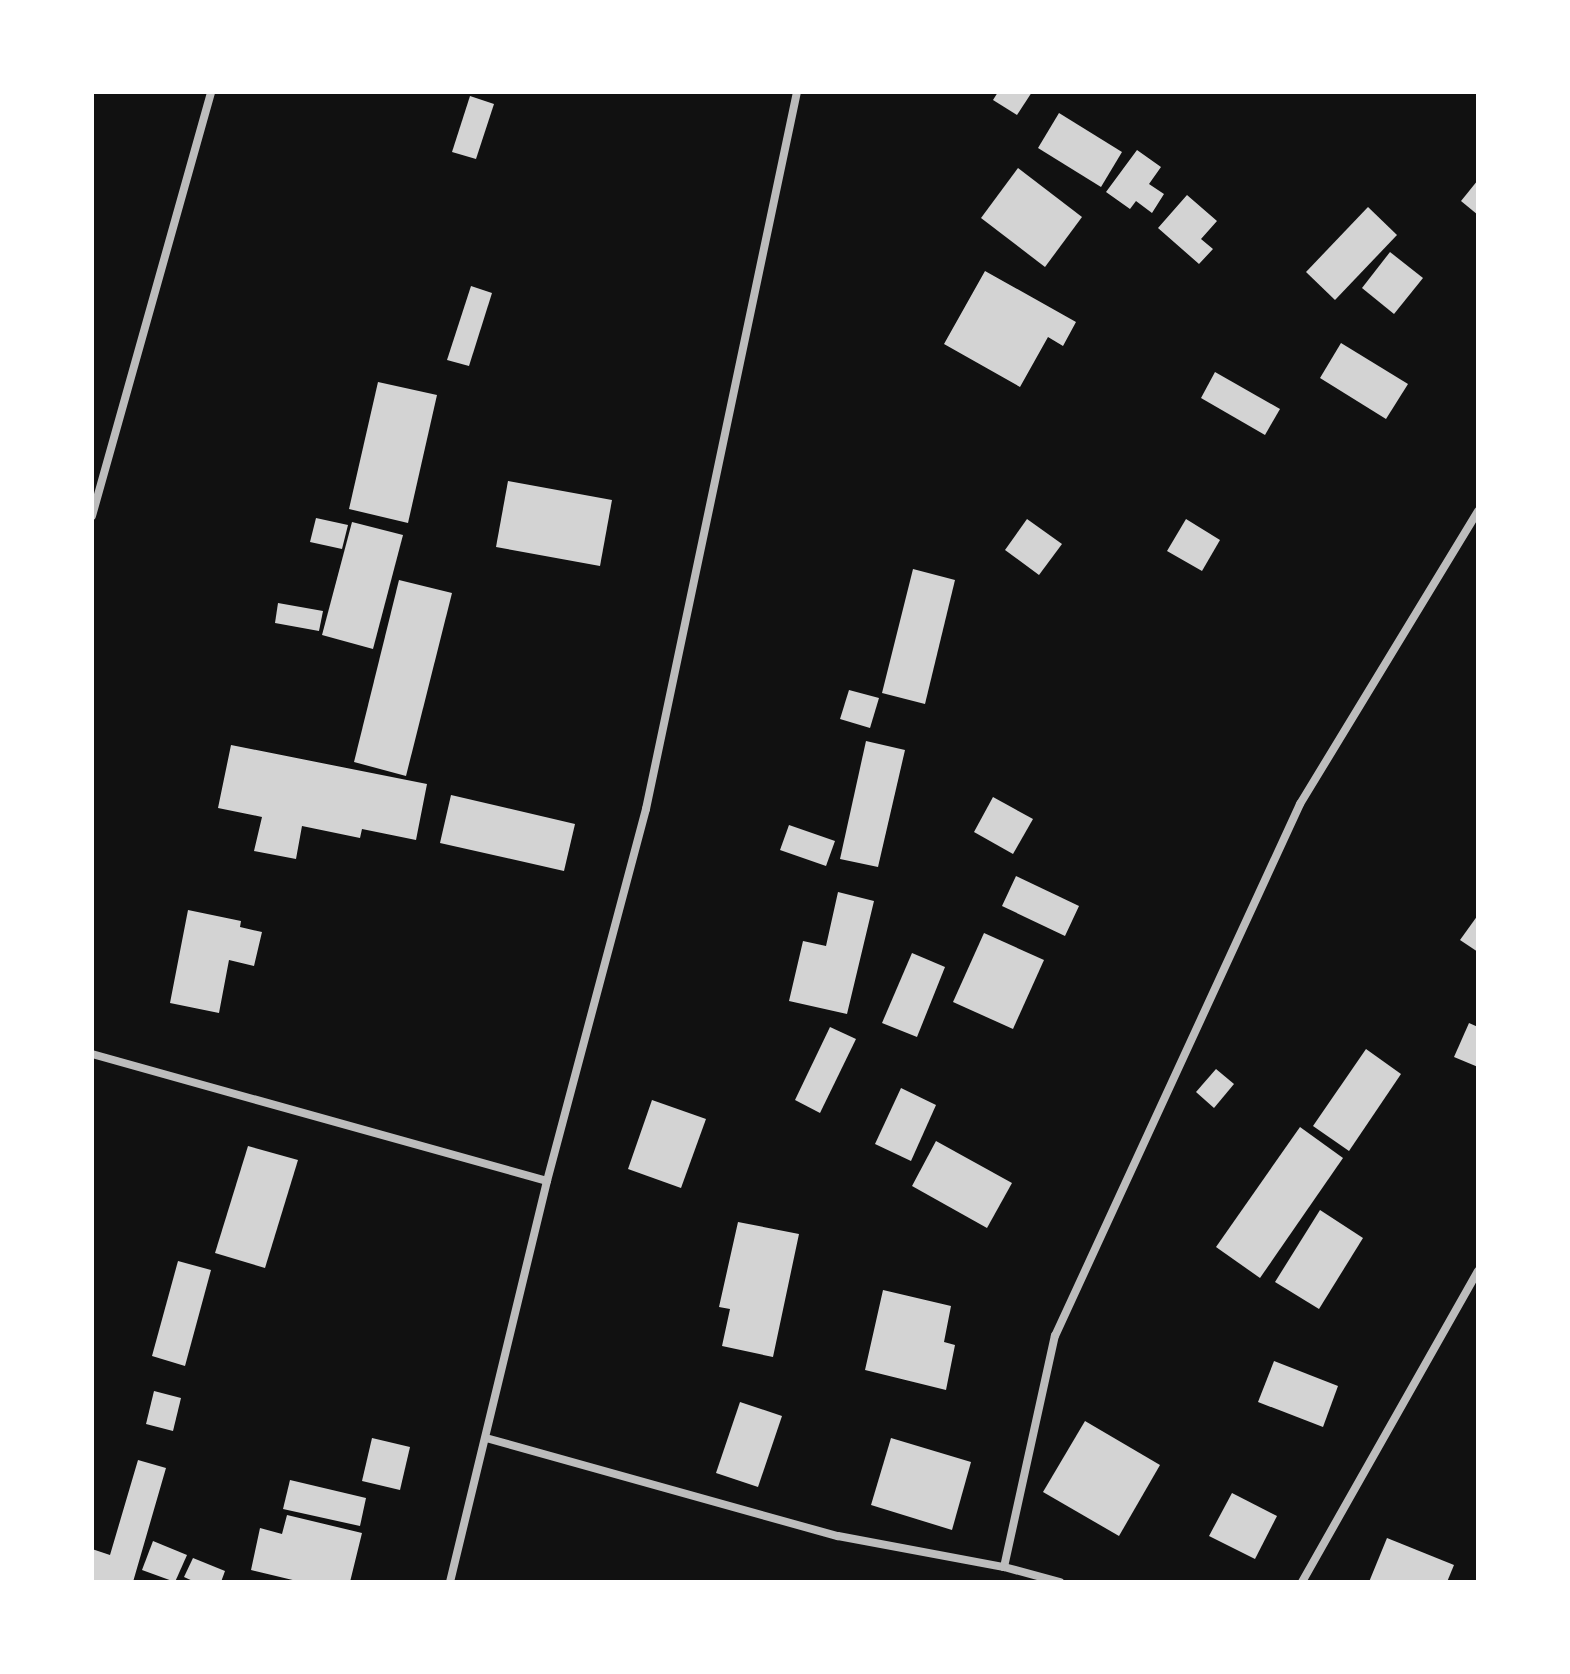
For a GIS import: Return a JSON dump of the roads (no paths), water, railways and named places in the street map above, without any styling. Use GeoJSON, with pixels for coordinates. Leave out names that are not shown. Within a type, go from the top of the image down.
{"type":"FeatureCollection","features":[{"type":"Feature","properties":{"kind":"street"},"geometry":{"type":"LineString","coordinates":[[92,516],[211,92]]}},
{"type":"Feature","properties":{"kind":"street"},"geometry":{"type":"LineString","coordinates":[[450,1582],[547,1181],[646,809],[797,92]]}},
{"type":"Feature","properties":{"kind":"street"},"geometry":{"type":"LineString","coordinates":[[1004,1567],[1055,1336],[1300,804],[1478,511]]}},
{"type":"Feature","properties":{"kind":"street"},"geometry":{"type":"LineString","coordinates":[[92,1054],[547,1181]]}},
{"type":"Feature","properties":{"kind":"street"},"geometry":{"type":"LineString","coordinates":[[1302,1582],[1478,1271]]}},
{"type":"Feature","properties":{"kind":"street"},"geometry":{"type":"LineString","coordinates":[[486,1438],[838,1536],[1004,1567],[1060,1582]]}}]}
